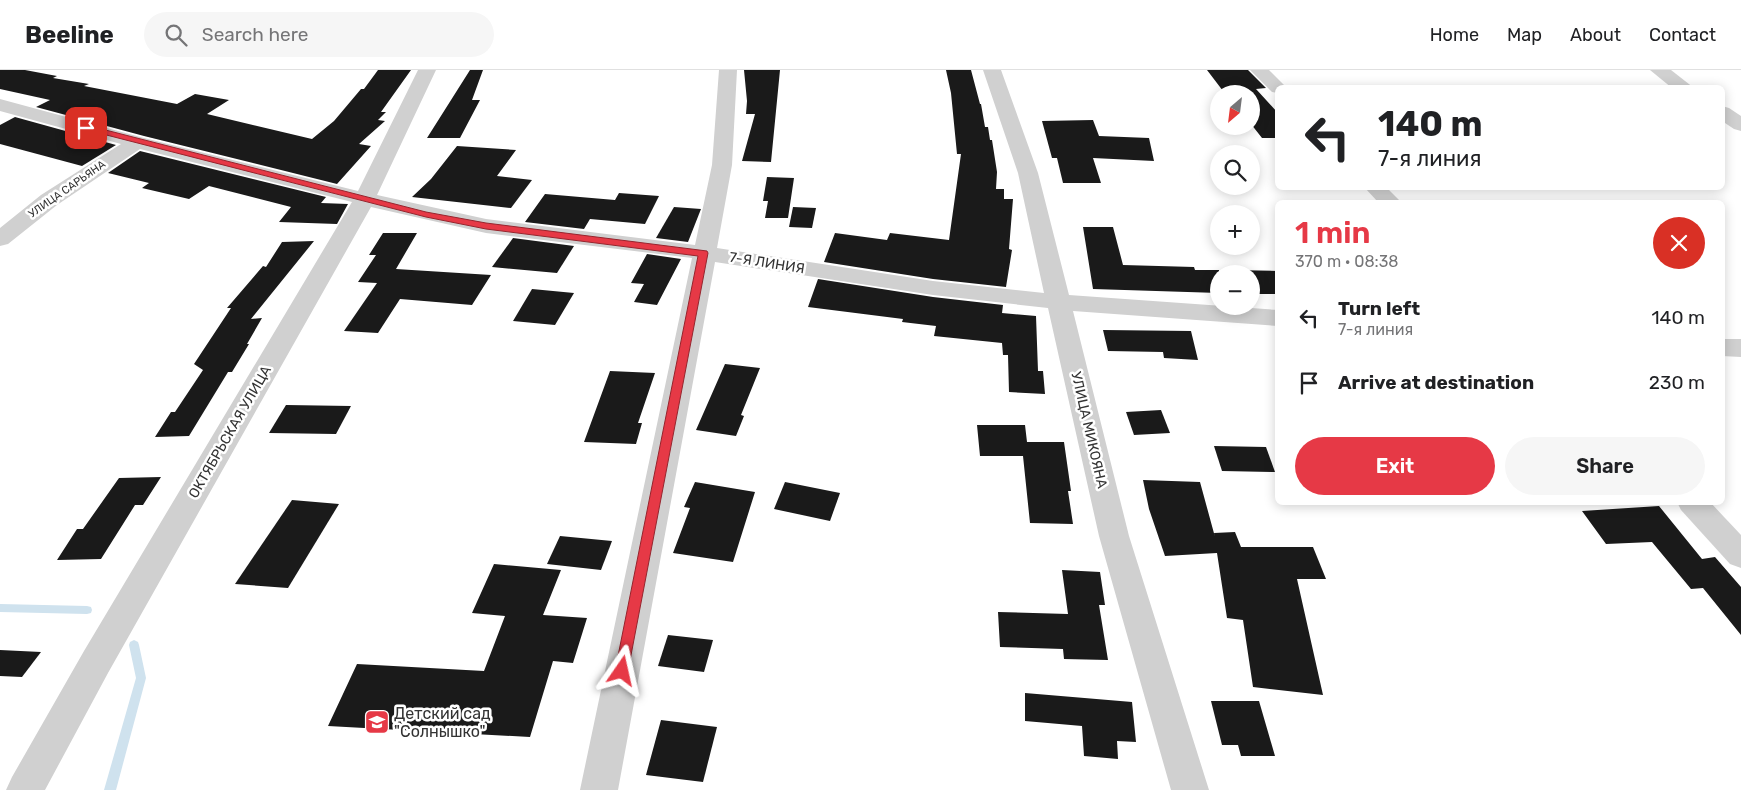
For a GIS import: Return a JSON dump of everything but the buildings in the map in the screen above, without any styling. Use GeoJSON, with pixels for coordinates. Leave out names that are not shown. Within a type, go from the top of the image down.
{"type":"FeatureCollection","features":[{"type":"Feature","properties":{"kind":"street","name":"ОКТЯБРЬСКАЯ УЛИЦА"},"geometry":{"type":"LineString","coordinates":[[25,790],[96,662],[365,198],[427,70]]}},
{"type":"Feature","properties":{"kind":"street"},"geometry":{"type":"LineString","coordinates":[[599,790],[722,165],[728,70]]}},
{"type":"Feature","properties":{"kind":"street","name":"УЛИЦА МИКОЯНА"},"geometry":{"type":"LineString","coordinates":[[992,70],[1028,173],[1114,536],[1190,790]]}},
{"type":"Feature","properties":{"kind":"street"},"geometry":{"type":"LineString","coordinates":[[1259,70],[1275,85]]}},
{"type":"Feature","properties":{"kind":"street"},"geometry":{"type":"LineString","coordinates":[[1659,70],[1681,85]]}},
{"type":"Feature","properties":{"kind":"street","name":"7-Я ЛИНИЯ"},"geometry":{"type":"LineString","coordinates":[[0,105],[137,142],[426,214],[486,226],[704,253],[933,288],[1059,302],[1275,318]]}},
{"type":"Feature","properties":{"kind":"street"},"geometry":{"type":"LineString","coordinates":[[1725,114],[1741,125]]}},
{"type":"Feature","properties":{"kind":"street","name":"УЛИЦА САРЬЯНА"},"geometry":{"type":"LineString","coordinates":[[0,239],[49,200],[137,142]]}},
{"type":"Feature","properties":{"kind":"street"},"geometry":{"type":"LineString","coordinates":[[1378,190],[1388,200]]}},
{"type":"Feature","properties":{"kind":"street"},"geometry":{"type":"LineString","coordinates":[[1725,347],[1741,348]]}},
{"type":"Feature","properties":{"kind":"street"},"geometry":{"type":"LineString","coordinates":[[1694,505],[1741,555]]}},
{"type":"Feature","properties":{"kind":"waterway"},"geometry":{"type":"LineString","coordinates":[[0,608],[87,610]]}},
{"type":"Feature","properties":{"kind":"waterway"},"geometry":{"type":"LineString","coordinates":[[110,790],[141,678],[134,645]]}},
{"type":"Feature","properties":{"kind":"place","name":"Детский сад \"Солнышко\""},"geometry":{"type":"Point","coordinates":[377,722]}},
{"type":"Feature","properties":{"kind":"route"},"geometry":{"type":"LineString","coordinates":[[86,128],[426,214],[486,226],[704,253],[622,671]]}}]}
